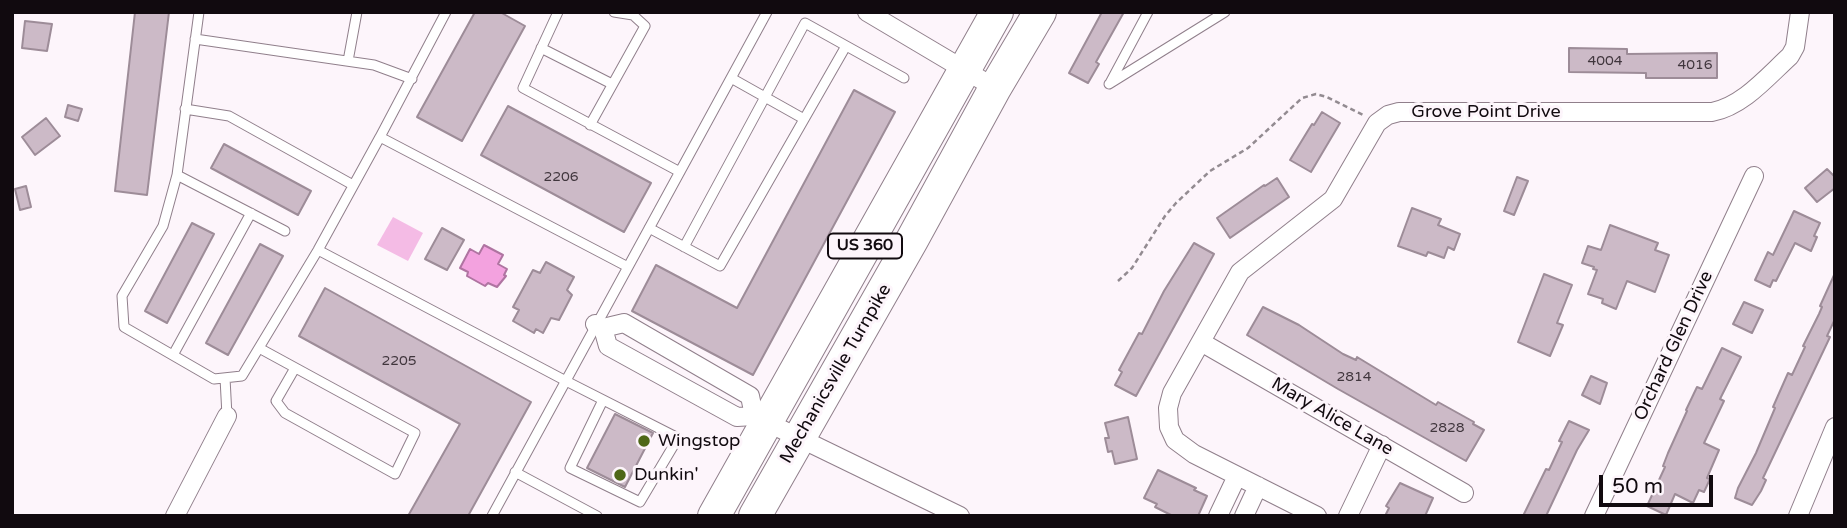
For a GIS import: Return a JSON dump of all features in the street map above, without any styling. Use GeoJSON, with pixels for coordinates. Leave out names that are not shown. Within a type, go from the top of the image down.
{"type":"FeatureCollection","features":[{"type":"Feature","properties":{"kind":"highway","name":"Mechanicsville Turnpike"},"geometry":{"type":"LineString","coordinates":[[714,516],[760,419],[997,12]]}},
{"type":"Feature","properties":{"kind":"highway","name":"Mechanicsville Turnpike"},"geometry":{"type":"LineString","coordinates":[[755,516],[1040,12]]}},
{"type":"Feature","properties":{"kind":"street"},"geometry":{"type":"LineString","coordinates":[[867,12],[995,88]]}},
{"type":"Feature","properties":{"kind":"street","name":"Grove Point Drive"},"geometry":{"type":"LineString","coordinates":[[1377,122],[1399,112],[1712,112],[1724,109],[1737,102],[1790,57],[1795,47],[1800,12]]}},
{"type":"Feature","properties":{"kind":"street"},"geometry":{"type":"LineString","coordinates":[[1317,516],[1194,454],[1175,440],[1169,427],[1168,408],[1172,393],[1240,272],[1333,199],[1377,122]]}},
{"type":"Feature","properties":{"kind":"street","name":"Orchard Glen Drive"},"geometry":{"type":"LineString","coordinates":[[1598,515],[1754,176]]}},
{"type":"Feature","properties":{"kind":"street"},"geometry":{"type":"LineString","coordinates":[[760,419],[750,396],[624,323],[599,326],[608,346],[737,417],[760,419],[960,516]]}},
{"type":"Feature","properties":{"kind":"street","name":"Mary Alice Lane"},"geometry":{"type":"LineString","coordinates":[[1201,342],[1464,493]]}},
{"type":"Feature","properties":{"kind":"street"},"geometry":{"type":"LineString","coordinates":[[175,516],[227,416]]}},
{"type":"Feature","properties":{"kind":"street"},"geometry":{"type":"LineString","coordinates":[[1798,516],[1835,427]]}},
{"type":"Feature","properties":{"kind":"street"},"geometry":{"type":"LineString","coordinates":[[1348,516],[1382,445]]}},
{"type":"Feature","properties":{"kind":"street"},"geometry":{"type":"LineString","coordinates":[[1218,516],[1237,476]]}},
{"type":"Feature","properties":{"kind":"street"},"geometry":{"type":"LineString","coordinates":[[1244,516],[1258,486]]}},
{"type":"Feature","properties":{"kind":"lane"},"geometry":{"type":"LineString","coordinates":[[199,12],[177,175],[163,226],[122,296],[124,327],[214,379],[242,376],[318,250],[446,12]]}},
{"type":"Feature","properties":{"kind":"lane"},"geometry":{"type":"LineString","coordinates":[[558,12],[523,88],[680,172]]}},
{"type":"Feature","properties":{"kind":"lane"},"geometry":{"type":"LineString","coordinates":[[590,125],[645,26],[633,15],[614,12]]}},
{"type":"Feature","properties":{"kind":"lane"},"geometry":{"type":"LineString","coordinates":[[492,516],[599,326],[628,267],[767,12]]}},
{"type":"Feature","properties":{"kind":"lane"},"geometry":{"type":"LineString","coordinates":[[1148,12],[1109,84],[1225,12]]}},
{"type":"Feature","properties":{"kind":"lane"},"geometry":{"type":"LineString","coordinates":[[348,61],[356,13]]}},
{"type":"Feature","properties":{"kind":"lane"},"geometry":{"type":"LineString","coordinates":[[684,247],[805,23],[904,78]]}},
{"type":"Feature","properties":{"kind":"lane"},"geometry":{"type":"LineString","coordinates":[[195,39],[374,65],[412,79]]}},
{"type":"Feature","properties":{"kind":"lane"},"geometry":{"type":"LineString","coordinates":[[649,228],[720,267],[846,46]]}},
{"type":"Feature","properties":{"kind":"lane"},"geometry":{"type":"LineString","coordinates":[[541,48],[612,84]]}},
{"type":"Feature","properties":{"kind":"lane"},"geometry":{"type":"LineString","coordinates":[[731,78],[804,119]]}},
{"type":"Feature","properties":{"kind":"lane"},"geometry":{"type":"LineString","coordinates":[[186,109],[229,116],[354,185]]}},
{"type":"Feature","properties":{"kind":"lane"},"geometry":{"type":"LineString","coordinates":[[380,137],[628,267]]}},
{"type":"Feature","properties":{"kind":"lane"},"geometry":{"type":"LineString","coordinates":[[177,175],[285,231]]}},
{"type":"Feature","properties":{"kind":"lane"},"geometry":{"type":"LineString","coordinates":[[173,355],[251,213]]}},
{"type":"Feature","properties":{"kind":"lane"},"geometry":{"type":"LineString","coordinates":[[318,250],[678,438],[640,502],[570,468],[603,400]]}},
{"type":"Feature","properties":{"kind":"lane"},"geometry":{"type":"LineString","coordinates":[[259,348],[415,433],[395,474],[285,414],[276,401],[295,368]]}},
{"type":"Feature","properties":{"kind":"lane"},"geometry":{"type":"LineString","coordinates":[[225,378],[227,416]]}},
{"type":"Feature","properties":{"kind":"lane"},"geometry":{"type":"LineString","coordinates":[[515,472],[597,516]]}},
{"type":"Feature","properties":{"kind":"path"},"geometry":{"type":"LineString","coordinates":[[1118,281],[1132,268],[1165,216],[1176,204],[1210,171],[1248,148],[1302,97],[1316,94],[1327,97],[1377,122]]}},
{"type":"Feature","properties":{"kind":"shaded area"},"geometry":{"type":"Polygon","coordinates":[[[393,217],[423,233],[408,261],[377,245],[393,217]]]}},
{"type":"Feature","properties":{"kind":"shaded area"},"geometry":{"type":"Polygon","coordinates":[[[484,245],[503,255],[498,264],[507,269],[504,275],[506,276],[497,287],[488,283],[485,286],[467,276],[468,272],[460,268],[470,249],[479,254],[484,245]]]}},
{"type":"Feature","properties":{"kind":"building"},"geometry":{"type":"Polygon","coordinates":[[[135,12],[169,12],[147,195],[115,191],[135,12]]]}},
{"type":"Feature","properties":{"kind":"building"},"geometry":{"type":"Polygon","coordinates":[[[475,12],[500,12],[525,26],[462,141],[417,117],[475,12]]]}},
{"type":"Feature","properties":{"kind":"building"},"geometry":{"type":"Polygon","coordinates":[[[1102,12],[1124,12],[1096,62],[1099,64],[1088,83],[1069,73],[1102,12]]]}},
{"type":"Feature","properties":{"kind":"building"},"geometry":{"type":"Polygon","coordinates":[[[25,21],[52,24],[47,51],[22,48],[25,21]]]}},
{"type":"Feature","properties":{"kind":"building"},"geometry":{"type":"Polygon","coordinates":[[[1569,48],[1627,49],[1627,54],[1717,53],[1717,78],[1646,78],[1646,73],[1569,72],[1569,48]]]}},
{"type":"Feature","properties":{"kind":"building"},"geometry":{"type":"Polygon","coordinates":[[[854,90],[895,112],[753,375],[632,311],[656,265],[737,308],[854,90]]]}},
{"type":"Feature","properties":{"kind":"building"},"geometry":{"type":"Polygon","coordinates":[[[68,105],[82,109],[78,121],[65,117],[68,105]]]}},
{"type":"Feature","properties":{"kind":"building"},"geometry":{"type":"Polygon","coordinates":[[[508,106],[651,183],[624,232],[481,155],[508,106]]]}},
{"type":"Feature","properties":{"kind":"building"},"geometry":{"type":"Polygon","coordinates":[[[1322,112],[1340,123],[1311,172],[1290,160],[1322,112]]]}},
{"type":"Feature","properties":{"kind":"building"},"geometry":{"type":"Polygon","coordinates":[[[46,118],[60,136],[35,155],[22,137],[46,118]]]}},
{"type":"Feature","properties":{"kind":"building"},"geometry":{"type":"Polygon","coordinates":[[[224,144],[311,191],[298,215],[211,168],[224,144]]]}},
{"type":"Feature","properties":{"kind":"building"},"geometry":{"type":"Polygon","coordinates":[[[1827,169],[1835,177],[1835,188],[1817,202],[1805,188],[1827,169]]]}},
{"type":"Feature","properties":{"kind":"building"},"geometry":{"type":"Polygon","coordinates":[[[1517,177],[1528,181],[1514,215],[1504,211],[1517,177]]]}},
{"type":"Feature","properties":{"kind":"building"},"geometry":{"type":"Polygon","coordinates":[[[1277,178],[1289,197],[1230,238],[1217,218],[1277,178]]]}},
{"type":"Feature","properties":{"kind":"building"},"geometry":{"type":"Polygon","coordinates":[[[26,186],[31,207],[20,210],[15,189],[26,186]]]}},
{"type":"Feature","properties":{"kind":"building"},"geometry":{"type":"Polygon","coordinates":[[[1412,208],[1441,219],[1438,225],[1460,234],[1454,250],[1448,247],[1444,258],[1428,252],[1426,256],[1398,246],[1412,208]]]}},
{"type":"Feature","properties":{"kind":"building"},"geometry":{"type":"Polygon","coordinates":[[[1794,211],[1820,223],[1814,236],[1817,237],[1811,251],[1795,243],[1776,281],[1773,280],[1770,287],[1755,280],[1768,252],[1773,255],[1794,211]]]}},
{"type":"Feature","properties":{"kind":"building"},"geometry":{"type":"Polygon","coordinates":[[[192,223],[214,234],[167,323],[145,311],[192,223]]]}},
{"type":"Feature","properties":{"kind":"building"},"geometry":{"type":"Polygon","coordinates":[[[1610,225],[1658,243],[1655,250],[1669,255],[1655,292],[1627,281],[1616,309],[1602,303],[1603,299],[1588,294],[1597,270],[1582,263],[1588,246],[1601,250],[1610,225]]]}},
{"type":"Feature","properties":{"kind":"building"},"geometry":{"type":"Polygon","coordinates":[[[442,228],[464,240],[447,270],[425,259],[442,228]]]}},
{"type":"Feature","properties":{"kind":"building"},"geometry":{"type":"Polygon","coordinates":[[[1194,243],[1214,254],[1136,396],[1115,385],[1122,372],[1119,370],[1194,243]]]}},
{"type":"Feature","properties":{"kind":"building"},"geometry":{"type":"Polygon","coordinates":[[[260,244],[283,256],[228,355],[206,343],[260,244]]]}},
{"type":"Feature","properties":{"kind":"building"},"geometry":{"type":"Polygon","coordinates":[[[546,262],[574,277],[567,290],[572,295],[559,320],[551,318],[543,333],[536,329],[534,333],[513,321],[519,310],[513,307],[533,270],[540,273],[546,262]]]}},
{"type":"Feature","properties":{"kind":"building"},"geometry":{"type":"Polygon","coordinates":[[[1835,273],[1835,319],[1827,336],[1830,337],[1763,478],[1766,480],[1761,491],[1752,505],[1735,498],[1738,488],[1756,453],[1788,373],[1792,375],[1805,347],[1803,346],[1835,273]]]}},
{"type":"Feature","properties":{"kind":"building"},"geometry":{"type":"Polygon","coordinates":[[[1544,274],[1572,285],[1557,323],[1563,325],[1550,356],[1518,342],[1544,274]]]}},
{"type":"Feature","properties":{"kind":"building"},"geometry":{"type":"Polygon","coordinates":[[[325,288],[531,402],[468,516],[408,516],[460,424],[299,336],[325,288]]]}},
{"type":"Feature","properties":{"kind":"building"},"geometry":{"type":"Polygon","coordinates":[[[1744,302],[1763,310],[1752,333],[1733,324],[1744,302]]]}},
{"type":"Feature","properties":{"kind":"building"},"geometry":{"type":"Polygon","coordinates":[[[1263,307],[1299,325],[1343,354],[1356,360],[1357,357],[1436,405],[1438,402],[1474,422],[1473,424],[1484,430],[1466,461],[1247,335],[1263,307]]]}},
{"type":"Feature","properties":{"kind":"building"},"geometry":{"type":"Polygon","coordinates":[[[1722,348],[1741,357],[1720,399],[1724,401],[1704,443],[1719,450],[1707,478],[1710,479],[1704,492],[1699,490],[1693,503],[1675,494],[1666,515],[1647,506],[1686,410],[1697,387],[1702,389],[1722,348]]]}},
{"type":"Feature","properties":{"kind":"building"},"geometry":{"type":"Polygon","coordinates":[[[1591,376],[1607,383],[1600,404],[1582,395],[1591,376]]]}},
{"type":"Feature","properties":{"kind":"building"},"geometry":{"type":"Polygon","coordinates":[[[615,414],[653,433],[625,487],[587,468],[615,414]]]}},
{"type":"Feature","properties":{"kind":"building"},"geometry":{"type":"Polygon","coordinates":[[[1128,417],[1137,459],[1115,464],[1112,451],[1108,452],[1105,438],[1109,438],[1105,423],[1128,417]]]}},
{"type":"Feature","properties":{"kind":"building"},"geometry":{"type":"Polygon","coordinates":[[[1569,421],[1589,430],[1546,516],[1523,516],[1546,469],[1549,470],[1569,421]]]}},
{"type":"Feature","properties":{"kind":"building"},"geometry":{"type":"Polygon","coordinates":[[[1158,470],[1207,496],[1198,516],[1173,516],[1144,498],[1158,470]]]}},
{"type":"Feature","properties":{"kind":"building"},"geometry":{"type":"Polygon","coordinates":[[[1400,483],[1433,498],[1425,516],[1385,516],[1389,508],[1386,506],[1400,483]]]}},
{"type":"Feature","properties":{"kind":"place","name":"Wingstop"},"geometry":{"type":"Point","coordinates":[644,441]}},
{"type":"Feature","properties":{"kind":"place","name":"Dunkin'"},"geometry":{"type":"Point","coordinates":[620,475]}}]}
